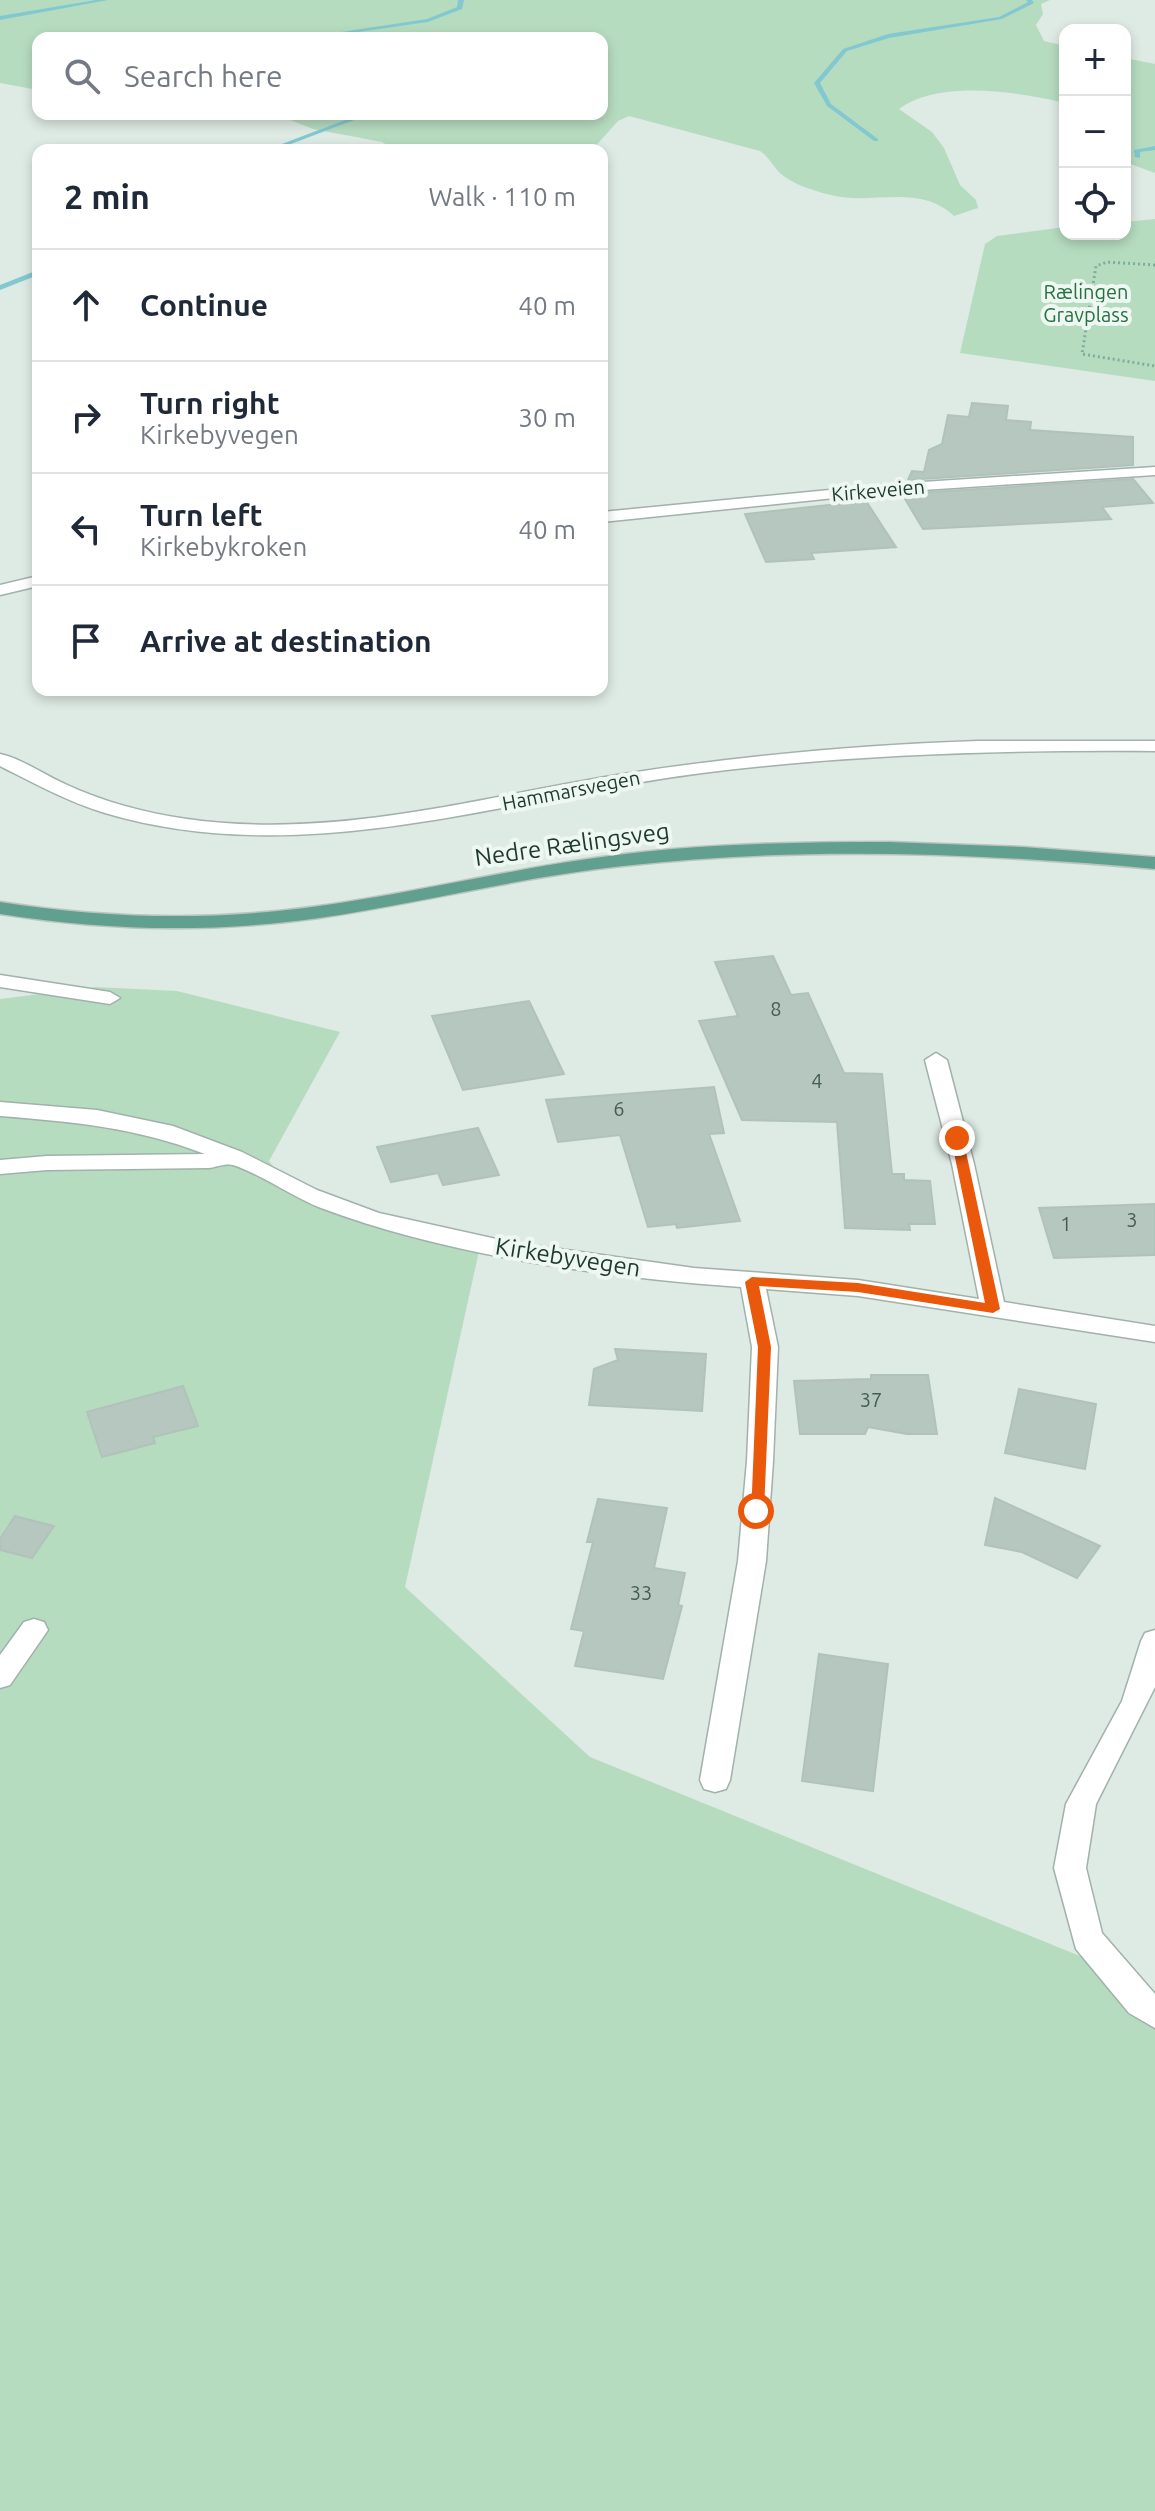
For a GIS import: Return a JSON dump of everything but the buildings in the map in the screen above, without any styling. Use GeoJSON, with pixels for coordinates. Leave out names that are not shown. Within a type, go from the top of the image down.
{"type":"FeatureCollection","features":[{"type":"Feature","properties":{"kind":"main road","name":"Nedre Rælingsveg"},"geometry":{"type":"LineString","coordinates":[[0,908],[123,922],[263,918],[357,906],[570,867],[731,851],[932,851],[1155,863]]}},
{"type":"Feature","properties":{"kind":"street","name":"Kirkeveien"},"geometry":{"type":"LineString","coordinates":[[608,516],[892,488],[1155,471]]}},
{"type":"Feature","properties":{"kind":"street"},"geometry":{"type":"LineString","coordinates":[[0,590],[32,582]]}},
{"type":"Feature","properties":{"kind":"street","name":"Hammarsvegen"},"geometry":{"type":"LineString","coordinates":[[0,759],[59,789],[113,809],[201,827],[270,832],[376,824],[655,774],[790,757],[969,748],[1155,746]]}},
{"type":"Feature","properties":{"kind":"street"},"geometry":{"type":"LineString","coordinates":[[0,981],[110,998]]}},
{"type":"Feature","properties":{"kind":"street"},"geometry":{"type":"LineString","coordinates":[[936,1060],[963,1164],[993,1309]]}},
{"type":"Feature","properties":{"kind":"street","name":"Kirkebyvegen"},"geometry":{"type":"LineString","coordinates":[[0,1109],[49,1111],[136,1124],[176,1134],[234,1157],[309,1195],[373,1219],[510,1250],[752,1282],[858,1288],[1155,1334]]}},
{"type":"Feature","properties":{"kind":"street"},"geometry":{"type":"LineString","coordinates":[[0,1167],[47,1163],[209,1161],[234,1157]]}},
{"type":"Feature","properties":{"kind":"street"},"geometry":{"type":"LineString","coordinates":[[715,1780],[752,1561],[760,1461],[765,1347],[752,1282]]}},
{"type":"Feature","properties":{"kind":"street"},"geometry":{"type":"LineString","coordinates":[[0,1677],[34,1630]]}},
{"type":"Feature","properties":{"kind":"street"},"geometry":{"type":"LineString","coordinates":[[1155,1641],[1136,1701],[1081,1804],[1070,1868],[1087,1939],[1141,2003],[1155,2013]]}},
{"type":"Feature","properties":{"kind":"path"},"geometry":{"type":"LineString","coordinates":[[1155,265],[1107,262],[1096,266],[1082,354],[1155,366]]}},
{"type":"Feature","properties":{"kind":"green space"},"geometry":{"type":"Polygon","coordinates":[[[0,0],[1050,0],[1041,4],[1043,14],[1036,25],[1044,41],[1059,45],[1059,102],[1003,92],[957,91],[916,100],[899,109],[932,132],[944,148],[960,185],[976,200],[978,208],[954,216],[925,200],[843,197],[815,191],[786,178],[760,151],[629,116],[618,121],[597,144],[385,144],[313,129],[290,120],[608,120],[608,32],[32,32],[32,89],[0,83],[0,0]]]}},
{"type":"Feature","properties":{"kind":"green space"},"geometry":{"type":"Polygon","coordinates":[[[1131,59],[1155,64],[1155,173],[1131,164],[1131,59]]]}},
{"type":"Feature","properties":{"kind":"green space","name":"Rælingen Gravplass"},"geometry":{"type":"Polygon","coordinates":[[[1155,219],[1155,381],[960,353],[985,244],[997,236],[1059,228],[1059,240],[1131,240],[1131,221],[1155,219]]]}},
{"type":"Feature","properties":{"kind":"green space"},"geometry":{"type":"Polygon","coordinates":[[[96,987],[177,991],[340,1032],[269,1161],[291,1191],[479,1251],[405,1587],[590,1757],[1102,1965],[1155,1993],[1155,2511],[0,2511],[0,999],[96,987]]]}},
{"type":"Feature","properties":{"kind":"waterway"},"geometry":{"type":"LineString","coordinates":[[0,18],[105,0]]}},
{"type":"Feature","properties":{"kind":"waterway"},"geometry":{"type":"LineString","coordinates":[[346,32],[428,20],[460,8],[461,0]]}},
{"type":"Feature","properties":{"kind":"waterway"},"geometry":{"type":"LineString","coordinates":[[876,140],[829,105],[817,83],[845,50],[888,36],[1000,18],[1031,3],[1029,0]]}},
{"type":"Feature","properties":{"kind":"waterway"},"geometry":{"type":"LineString","coordinates":[[285,144],[351,120]]}},
{"type":"Feature","properties":{"kind":"waterway"},"geometry":{"type":"LineString","coordinates":[[1138,157],[1136,151],[1155,148]]}},
{"type":"Feature","properties":{"kind":"waterway"},"geometry":{"type":"LineString","coordinates":[[0,288],[32,275]]}},
{"type":"Feature","properties":{"kind":"route"},"geometry":{"type":"LineString","coordinates":[[756,1511],[765,1347],[752,1282],[858,1288],[993,1309],[957,1138]]}}]}
